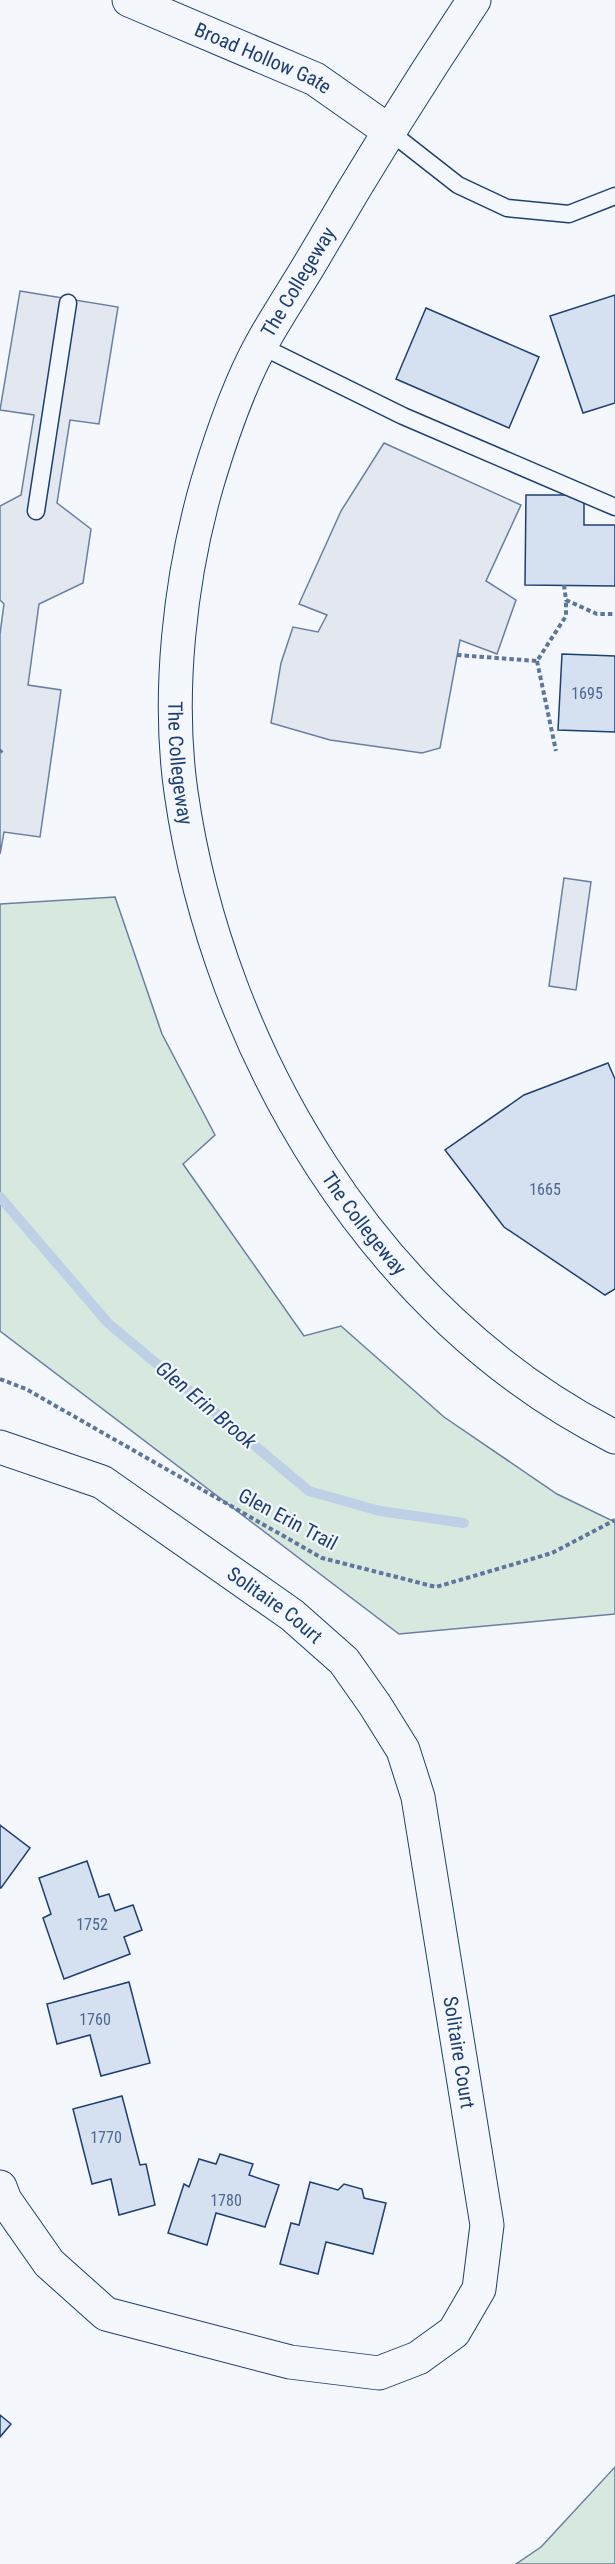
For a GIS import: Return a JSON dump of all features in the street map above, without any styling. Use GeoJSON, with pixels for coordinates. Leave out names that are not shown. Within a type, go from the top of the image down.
{"type":"FeatureCollection","features":[{"type":"Feature","properties":{"kind":"street","name":"Broad Hollow Gate"},"geometry":{"type":"LineString","coordinates":[[129,0],[315,80],[389,131]]}},
{"type":"Feature","properties":{"kind":"street","name":"The Collegeway"},"geometry":{"type":"LineString","coordinates":[[474,0],[389,131],[261,346],[232,410],[207,483],[189,558],[180,624],[175,694],[180,790],[204,906],[238,1006],[276,1090],[324,1169],[370,1234],[442,1314],[500,1366],[558,1406],[615,1437]]}},
{"type":"Feature","properties":{"kind":"street","name":"Solitaire Court"},"geometry":{"type":"LineString","coordinates":[[0,1447],[102,1482],[292,1615],[345,1661],[403,1750],[418,1797],[487,2225],[479,2289],[454,2332],[418,2358],[379,2373],[290,2362],[106,2314],[49,2263],[5,2200],[0,2187]]}},
{"type":"Feature","properties":{"kind":"lane"},"geometry":{"type":"LineString","coordinates":[[389,131],[458,185],[507,208],[569,214],[615,196]]}},
{"type":"Feature","properties":{"kind":"lane"},"geometry":{"type":"LineString","coordinates":[[36,511],[68,303]]}},
{"type":"Feature","properties":{"kind":"lane"},"geometry":{"type":"LineString","coordinates":[[261,346],[403,416],[615,507]]}},
{"type":"Feature","properties":{"kind":"path"},"geometry":{"type":"LineString","coordinates":[[556,751],[537,662],[566,616],[564,585]]}},
{"type":"Feature","properties":{"kind":"path"},"geometry":{"type":"LineString","coordinates":[[566,600],[597,614],[615,614]]}},
{"type":"Feature","properties":{"kind":"path"},"geometry":{"type":"LineString","coordinates":[[457,654],[537,662]]}},
{"type":"Feature","properties":{"kind":"path","name":"Glen Erin Trail"},"geometry":{"type":"LineString","coordinates":[[0,1379],[26,1389],[322,1558],[436,1587],[552,1553],[615,1520]]}},
{"type":"Feature","properties":{"kind":"shaded area"},"geometry":{"type":"Polygon","coordinates":[[[20,291],[118,307],[99,424],[70,420],[57,503],[91,529],[83,583],[39,604],[28,685],[61,690],[40,837],[4,832],[0,854],[0,634],[4,604],[0,600],[0,506],[21,495],[34,415],[0,410],[20,291]]]}},
{"type":"Feature","properties":{"kind":"shaded area"},"geometry":{"type":"Polygon","coordinates":[[[384,443],[521,505],[486,581],[516,600],[497,654],[460,640],[440,748],[422,753],[330,740],[271,723],[281,663],[293,627],[318,632],[327,615],[299,604],[341,511],[384,443]]]}},
{"type":"Feature","properties":{"kind":"shaded area"},"geometry":{"type":"Polygon","coordinates":[[[564,878],[591,882],[576,990],[549,986],[564,878]]]}},
{"type":"Feature","properties":{"kind":"shaded area"},"geometry":{"type":"Polygon","coordinates":[[[115,897],[162,1034],[215,1135],[183,1164],[304,1336],[341,1326],[444,1417],[557,1494],[615,1522],[615,1614],[399,1634],[0,1331],[0,904],[115,897]]]}},
{"type":"Feature","properties":{"kind":"shaded area"},"geometry":{"type":"Polygon","coordinates":[[[615,2467],[615,2564],[516,2564],[541,2547],[615,2467]]]}},
{"type":"Feature","properties":{"kind":"building"},"geometry":{"type":"Polygon","coordinates":[[[615,295],[615,403],[583,413],[550,316],[615,295]]]}},
{"type":"Feature","properties":{"kind":"building"},"geometry":{"type":"Polygon","coordinates":[[[426,308],[539,357],[509,428],[396,379],[426,308]]]}},
{"type":"Feature","properties":{"kind":"building"},"geometry":{"type":"Polygon","coordinates":[[[526,495],[584,495],[584,525],[615,525],[615,586],[525,585],[526,495]]]}},
{"type":"Feature","properties":{"kind":"building"},"geometry":{"type":"Polygon","coordinates":[[[562,654],[615,656],[615,732],[558,730],[562,654]]]}},
{"type":"Feature","properties":{"kind":"building"},"geometry":{"type":"Polygon","coordinates":[[[608,1063],[615,1079],[615,1289],[605,1295],[504,1227],[445,1150],[524,1095],[608,1063]]]}},
{"type":"Feature","properties":{"kind":"building"},"geometry":{"type":"Polygon","coordinates":[[[0,1825],[30,1848],[1,1888],[0,1888],[0,1825]]]}},
{"type":"Feature","properties":{"kind":"building"},"geometry":{"type":"Polygon","coordinates":[[[87,1861],[99,1897],[109,1894],[115,1911],[133,1905],[142,1930],[124,1937],[130,1954],[64,1979],[43,1918],[51,1914],[39,1878],[87,1861]]]}},
{"type":"Feature","properties":{"kind":"building"},"geometry":{"type":"Polygon","coordinates":[[[129,1982],[150,2063],[101,2076],[90,2035],[57,2044],[47,2004],[129,1982]]]}},
{"type":"Feature","properties":{"kind":"building"},"geometry":{"type":"Polygon","coordinates":[[[122,2096],[140,2165],[146,2164],[155,2205],[119,2215],[111,2179],[92,2184],[73,2109],[122,2096]]]}},
{"type":"Feature","properties":{"kind":"building"},"geometry":{"type":"Polygon","coordinates":[[[220,2154],[253,2164],[249,2175],[279,2185],[265,2227],[216,2213],[207,2245],[168,2233],[184,2184],[189,2187],[199,2159],[216,2164],[220,2154]]]}},
{"type":"Feature","properties":{"kind":"building"},"geometry":{"type":"Polygon","coordinates":[[[310,2182],[338,2190],[344,2184],[362,2189],[364,2198],[386,2203],[373,2254],[326,2242],[318,2274],[280,2264],[291,2223],[299,2225],[310,2182]]]}},
{"type":"Feature","properties":{"kind":"building"},"geometry":{"type":"Polygon","coordinates":[[[0,2415],[11,2424],[0,2437],[0,2415]]]}},
{"type":"Feature","properties":{"kind":"waterway","name":"Glen Erin Brook"},"geometry":{"type":"LineString","coordinates":[[0,1197],[108,1323],[309,1491],[380,1511],[464,1523]]}}]}
